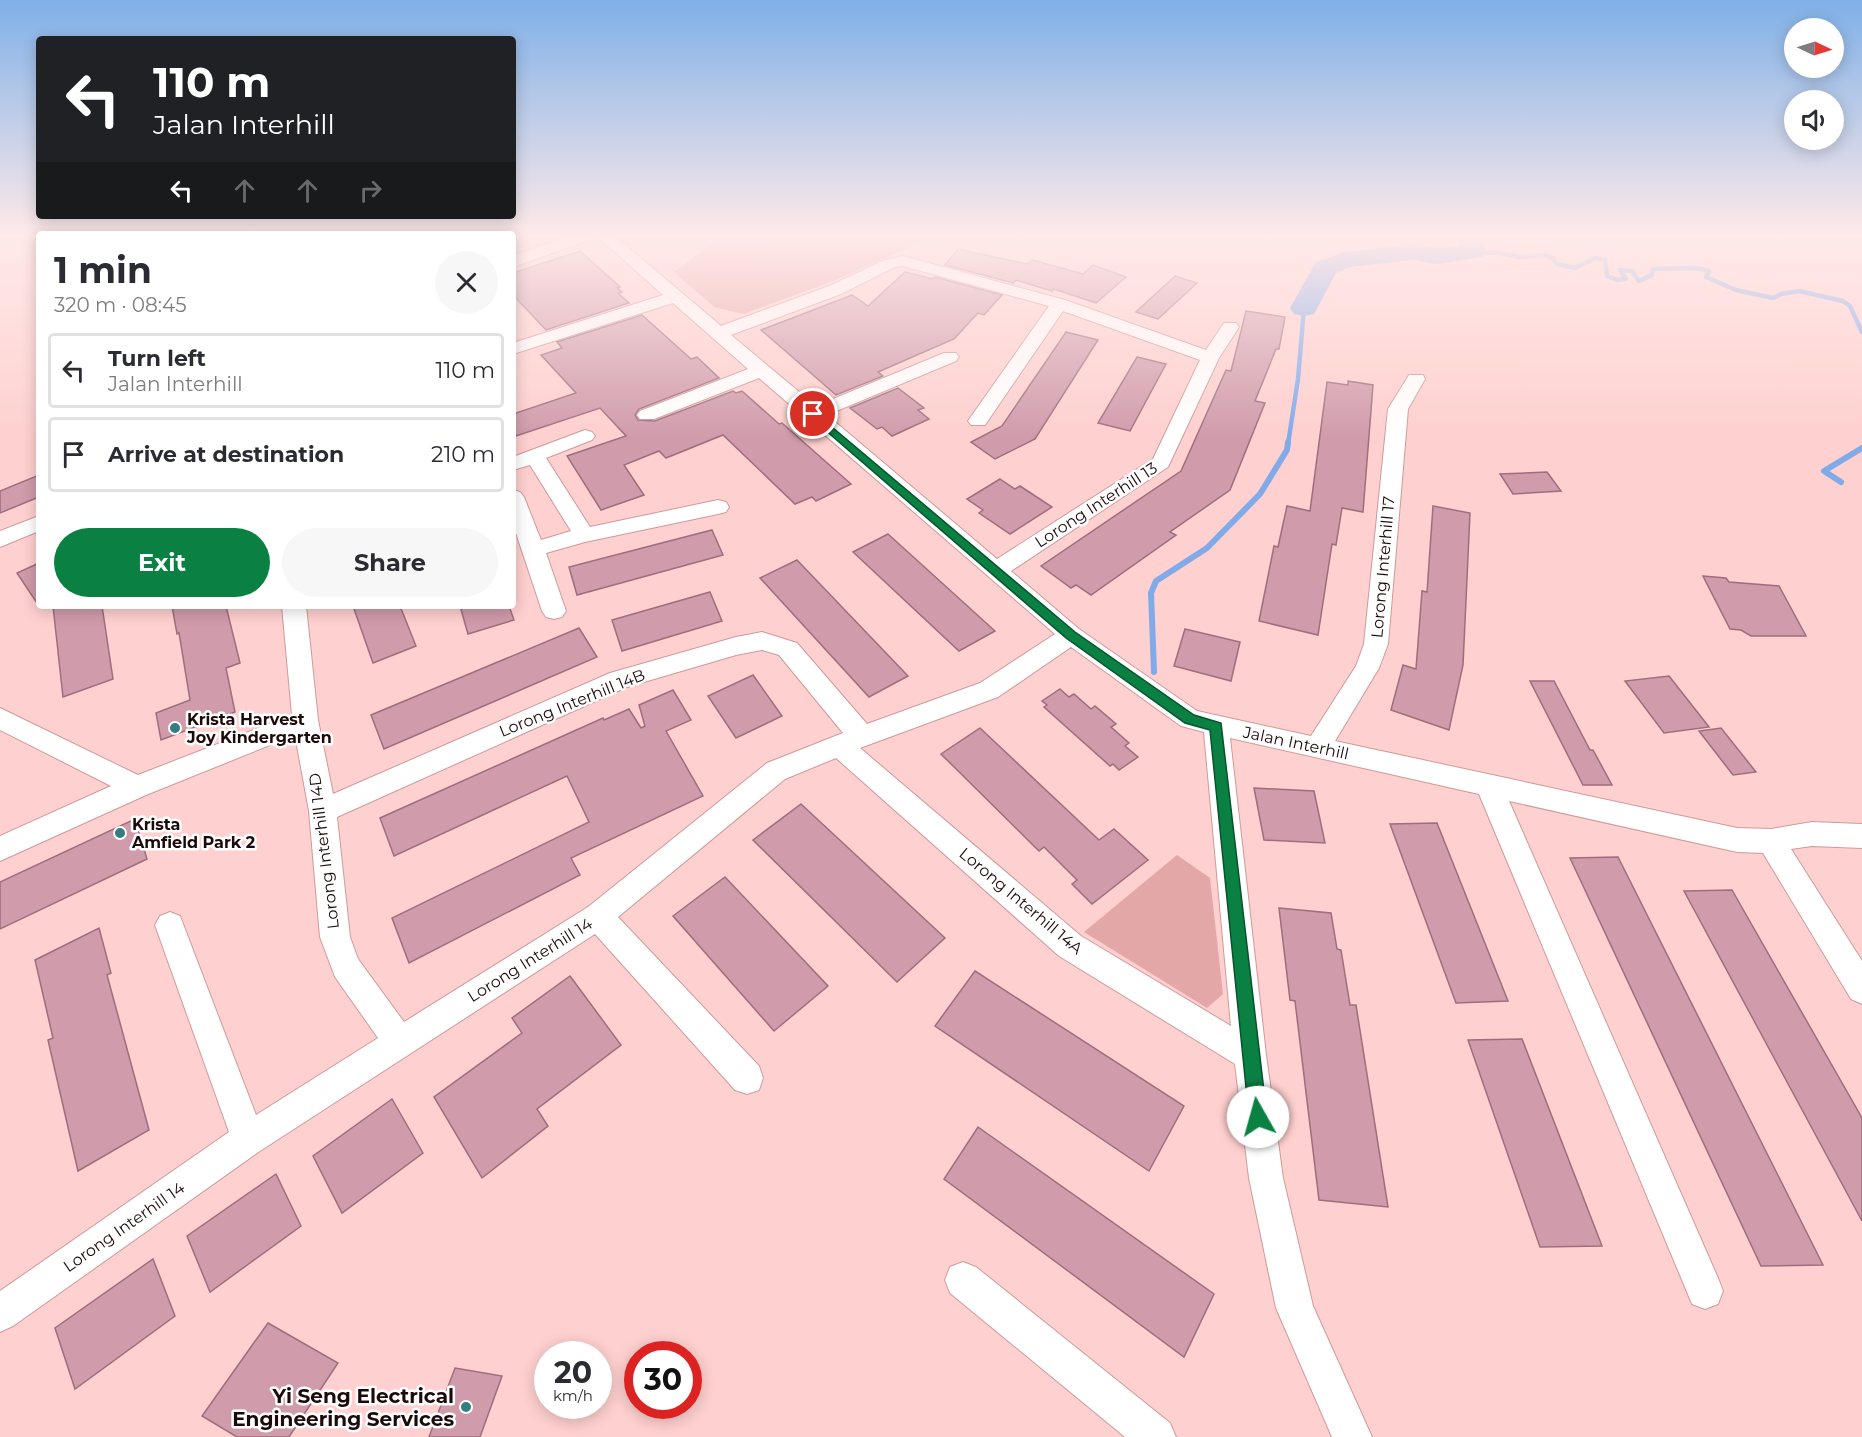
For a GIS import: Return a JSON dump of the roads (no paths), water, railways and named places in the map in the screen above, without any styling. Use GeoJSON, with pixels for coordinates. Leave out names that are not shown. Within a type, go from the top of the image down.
{"type":"FeatureCollection","features":[{"type":"Feature","properties":{"kind":"street"},"geometry":{"type":"LineString","coordinates":[[516,348],[652,304]]}},
{"type":"Feature","properties":{"kind":"street","name":"Jalan Interhill"},"geometry":{"type":"LineString","coordinates":[[686,304],[1071,635],[1190,719],[1737,840],[1771,841],[1812,834],[1862,836]]}},
{"type":"Feature","properties":{"kind":"street"},"geometry":{"type":"LineString","coordinates":[[719,333],[797,304]]}},
{"type":"Feature","properties":{"kind":"street"},"geometry":{"type":"LineString","coordinates":[[1059,304],[1210,358]]}},
{"type":"Feature","properties":{"kind":"street"},"geometry":{"type":"LineString","coordinates":[[978,421],[1059,304]]}},
{"type":"Feature","properties":{"kind":"street","name":"Lorong Interhill 13"},"geometry":{"type":"LineString","coordinates":[[994,571],[1161,463],[1210,358],[1230,327]]}},
{"type":"Feature","properties":{"kind":"street"},"geometry":{"type":"LineString","coordinates":[[813,414],[950,357]]}},
{"type":"Feature","properties":{"kind":"street"},"geometry":{"type":"LineString","coordinates":[[647,415],[762,370]]}},
{"type":"Feature","properties":{"kind":"street","name":"Lorong Interhill 17"},"geometry":{"type":"LineString","coordinates":[[1318,747],[1367,668],[1376,644],[1398,409],[1416,379]]}},
{"type":"Feature","properties":{"kind":"street"},"geometry":{"type":"LineString","coordinates":[[516,463],[585,436]]}},
{"type":"Feature","properties":{"kind":"street"},"geometry":{"type":"LineString","coordinates":[[535,456],[584,535]]}},
{"type":"Feature","properties":{"kind":"street"},"geometry":{"type":"LineString","coordinates":[[516,505],[534,549],[554,611]]}},
{"type":"Feature","properties":{"kind":"street"},"geometry":{"type":"LineString","coordinates":[[534,549],[584,535],[718,507]]}},
{"type":"Feature","properties":{"kind":"street"},"geometry":{"type":"LineString","coordinates":[[0,540],[36,524]]}},
{"type":"Feature","properties":{"kind":"street","name":"Lorong Interhill 14D"},"geometry":{"type":"LineString","coordinates":[[294,609],[305,720],[323,811],[335,937],[346,967],[400,1042]]}},
{"type":"Feature","properties":{"kind":"street","name":"Lorong Interhill 14"},"geometry":{"type":"LineString","coordinates":[[0,1313],[248,1139],[598,916],[776,771],[988,690],[1071,635]]}},
{"type":"Feature","properties":{"kind":"street","name":"Lorong Interhill 14B"},"geometry":{"type":"LineString","coordinates":[[323,811],[619,680],[736,646],[762,641],[788,649],[851,741]]}},
{"type":"Feature","properties":{"kind":"street"},"geometry":{"type":"LineString","coordinates":[[0,718],[137,787]]}},
{"type":"Feature","properties":{"kind":"street"},"geometry":{"type":"LineString","coordinates":[[0,849],[137,787],[305,720]]}},
{"type":"Feature","properties":{"kind":"street"},"geometry":{"type":"LineString","coordinates":[[1216,726],[1250,1055],[1266,1178],[1295,1308],[1352,1437]]}},
{"type":"Feature","properties":{"kind":"street","name":"Lorong Interhill 14A"},"geometry":{"type":"LineString","coordinates":[[851,741],[1070,946],[1250,1055]]}},
{"type":"Feature","properties":{"kind":"street"},"geometry":{"type":"LineString","coordinates":[[1489,785],[1705,1291]]}},
{"type":"Feature","properties":{"kind":"street"},"geometry":{"type":"LineString","coordinates":[[1771,841],[1862,989]]}},
{"type":"Feature","properties":{"kind":"street"},"geometry":{"type":"LineString","coordinates":[[598,916],[747,1078]]}},
{"type":"Feature","properties":{"kind":"street"},"geometry":{"type":"LineString","coordinates":[[170,925],[248,1139]]}},
{"type":"Feature","properties":{"kind":"street"},"geometry":{"type":"LineString","coordinates":[[963,1280],[1156,1437]]}},
{"type":"Feature","properties":{"kind":"waterway"},"geometry":{"type":"LineString","coordinates":[[1304,308],[1306,304]]}},
{"type":"Feature","properties":{"kind":"waterway"},"geometry":{"type":"LineString","coordinates":[[1847,304],[1862,332]]}},
{"type":"Feature","properties":{"kind":"waterway"},"geometry":{"type":"LineString","coordinates":[[1288,444],[1298,379],[1304,308]]}},
{"type":"Feature","properties":{"kind":"waterway"},"geometry":{"type":"LineString","coordinates":[[1154,672],[1151,593],[1156,581],[1207,548],[1260,494],[1287,450],[1288,442]]}},
{"type":"Feature","properties":{"kind":"waterway"},"geometry":{"type":"LineString","coordinates":[[1841,482],[1824,471],[1862,448]]}},
{"type":"Feature","properties":{"kind":"place","name":"Krista Harvest Joy Kindergarten"},"geometry":{"type":"Point","coordinates":[175,728]}},
{"type":"Feature","properties":{"kind":"place","name":"Krista Amfield Park 2"},"geometry":{"type":"Point","coordinates":[120,833]}},
{"type":"Feature","properties":{"kind":"place","name":"Yi Seng Electrical Engineering Services"},"geometry":{"type":"Point","coordinates":[466,1407]}}]}
